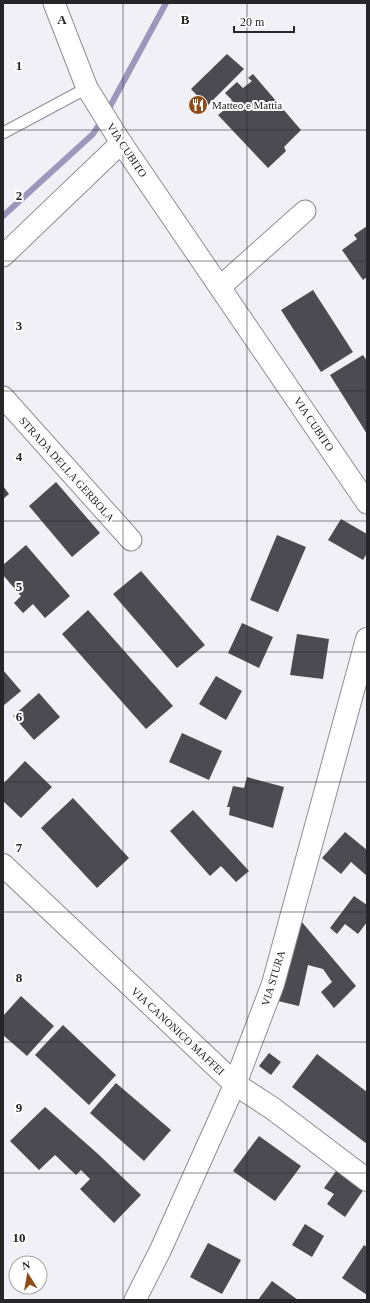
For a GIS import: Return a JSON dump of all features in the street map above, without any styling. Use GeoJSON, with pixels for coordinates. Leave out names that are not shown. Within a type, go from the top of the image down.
{"type":"FeatureCollection","features":[{"type":"Feature","properties":{"kind":"street","name":"VIA CUBITO"},"geometry":{"type":"LineString","coordinates":[[54,3],[90,93],[120,142],[367,503]]}},
{"type":"Feature","properties":{"kind":"street"},"geometry":{"type":"LineString","coordinates":[[3,256],[120,142]]}},
{"type":"Feature","properties":{"kind":"street"},"geometry":{"type":"LineString","coordinates":[[220,287],[305,211]]}},
{"type":"Feature","properties":{"kind":"street","name":"STRADA DELLA GERBOLA"},"geometry":{"type":"LineString","coordinates":[[3,397],[132,540]]}},
{"type":"Feature","properties":{"kind":"street","name":"VIA STURA"},"geometry":{"type":"LineString","coordinates":[[135,1300],[160,1251],[235,1084],[273,984],[367,639]]}},
{"type":"Feature","properties":{"kind":"street","name":"VIA CANONICO MAFFEI"},"geometry":{"type":"LineString","coordinates":[[3,865],[235,1084],[272,1108],[367,1180]]}},
{"type":"Feature","properties":{"kind":"lane"},"geometry":{"type":"LineString","coordinates":[[3,133],[90,93]]}},
{"type":"Feature","properties":{"kind":"building"},"geometry":{"type":"Polygon","coordinates":[[[227,54],[244,69],[207,106],[191,89],[227,54]]]}},
{"type":"Feature","properties":{"kind":"building"},"geometry":{"type":"Polygon","coordinates":[[[253,74],[301,130],[284,147],[286,151],[268,168],[218,115],[228,107],[227,104],[232,100],[225,93],[237,82],[243,88],[252,81],[248,78],[253,74]]]}},
{"type":"Feature","properties":{"kind":"building"},"geometry":{"type":"Polygon","coordinates":[[[367,226],[367,277],[363,280],[342,250],[357,239],[354,235],[367,226]]]}},
{"type":"Feature","properties":{"kind":"building"},"geometry":{"type":"Polygon","coordinates":[[[313,290],[353,352],[321,372],[281,310],[313,290]]]}},
{"type":"Feature","properties":{"kind":"building"},"geometry":{"type":"Polygon","coordinates":[[[363,355],[367,361],[367,434],[330,375],[363,355]]]}},
{"type":"Feature","properties":{"kind":"building"},"geometry":{"type":"Polygon","coordinates":[[[56,482],[100,533],[72,557],[29,506],[56,482]]]}},
{"type":"Feature","properties":{"kind":"building"},"geometry":{"type":"Polygon","coordinates":[[[3,486],[9,494],[3,499],[3,486]]]}},
{"type":"Feature","properties":{"kind":"building"},"geometry":{"type":"Polygon","coordinates":[[[341,519],[367,534],[367,553],[363,560],[328,540],[341,519]]]}},
{"type":"Feature","properties":{"kind":"building"},"geometry":{"type":"Polygon","coordinates":[[[277,535],[306,547],[278,612],[250,600],[277,535]]]}},
{"type":"Feature","properties":{"kind":"building"},"geometry":{"type":"Polygon","coordinates":[[[26,545],[70,596],[45,618],[33,604],[23,613],[14,603],[21,596],[3,575],[3,565],[26,545]]]}},
{"type":"Feature","properties":{"kind":"building"},"geometry":{"type":"Polygon","coordinates":[[[141,571],[205,645],[177,668],[113,594],[141,571]]]}},
{"type":"Feature","properties":{"kind":"building"},"geometry":{"type":"Polygon","coordinates":[[[88,610],[173,706],[146,729],[62,634],[88,610]]]}},
{"type":"Feature","properties":{"kind":"building"},"geometry":{"type":"Polygon","coordinates":[[[242,623],[273,637],[259,668],[228,653],[242,623]]]}},
{"type":"Feature","properties":{"kind":"building"},"geometry":{"type":"Polygon","coordinates":[[[297,634],[329,639],[323,679],[290,675],[297,634]]]}},
{"type":"Feature","properties":{"kind":"building"},"geometry":{"type":"Polygon","coordinates":[[[3,670],[21,691],[3,706],[3,670]]]}},
{"type":"Feature","properties":{"kind":"building"},"geometry":{"type":"Polygon","coordinates":[[[216,676],[242,691],[226,720],[199,704],[216,676]]]}},
{"type":"Feature","properties":{"kind":"building"},"geometry":{"type":"Polygon","coordinates":[[[39,693],[60,717],[34,740],[13,716],[39,693]]]}},
{"type":"Feature","properties":{"kind":"building"},"geometry":{"type":"Polygon","coordinates":[[[182,733],[222,751],[209,780],[169,762],[182,733]]]}},
{"type":"Feature","properties":{"kind":"building"},"geometry":{"type":"Polygon","coordinates":[[[25,761],[52,787],[21,818],[3,801],[3,784],[25,761]]]}},
{"type":"Feature","properties":{"kind":"building"},"geometry":{"type":"Polygon","coordinates":[[[247,777],[284,787],[273,828],[229,815],[230,807],[227,807],[233,786],[244,788],[247,777]]]}},
{"type":"Feature","properties":{"kind":"building"},"geometry":{"type":"Polygon","coordinates":[[[73,798],[129,858],[97,888],[41,828],[73,798]]]}},
{"type":"Feature","properties":{"kind":"building"},"geometry":{"type":"Polygon","coordinates":[[[193,810],[249,871],[236,882],[221,866],[210,876],[170,831],[193,810]]]}},
{"type":"Feature","properties":{"kind":"building"},"geometry":{"type":"Polygon","coordinates":[[[345,832],[367,850],[367,876],[351,862],[341,874],[322,858],[345,832]]]}},
{"type":"Feature","properties":{"kind":"building"},"geometry":{"type":"Polygon","coordinates":[[[354,896],[367,905],[367,922],[358,934],[345,924],[337,934],[330,928],[354,896]]]}},
{"type":"Feature","properties":{"kind":"building"},"geometry":{"type":"Polygon","coordinates":[[[301,921],[356,986],[334,1008],[321,992],[332,982],[323,969],[308,965],[299,1006],[278,1001],[301,921]]]}},
{"type":"Feature","properties":{"kind":"building"},"geometry":{"type":"Polygon","coordinates":[[[21,996],[54,1026],[27,1056],[3,1035],[3,1016],[21,996]]]}},
{"type":"Feature","properties":{"kind":"building"},"geometry":{"type":"Polygon","coordinates":[[[63,1025],[116,1075],[89,1105],[35,1055],[63,1025]]]}},
{"type":"Feature","properties":{"kind":"building"},"geometry":{"type":"Polygon","coordinates":[[[269,1053],[281,1062],[271,1075],[259,1066],[269,1053]]]}},
{"type":"Feature","properties":{"kind":"building"},"geometry":{"type":"Polygon","coordinates":[[[317,1054],[367,1092],[367,1144],[292,1087],[317,1054]]]}},
{"type":"Feature","properties":{"kind":"building"},"geometry":{"type":"Polygon","coordinates":[[[116,1083],[171,1130],[144,1161],[90,1113],[116,1083]]]}},
{"type":"Feature","properties":{"kind":"building"},"geometry":{"type":"Polygon","coordinates":[[[45,1107],[141,1195],[114,1223],[80,1189],[90,1179],[81,1170],[76,1175],[55,1155],[39,1170],[10,1141],[45,1107]]]}},
{"type":"Feature","properties":{"kind":"building"},"geometry":{"type":"Polygon","coordinates":[[[259,1136],[301,1166],[275,1201],[233,1171],[259,1136]]]}},
{"type":"Feature","properties":{"kind":"building"},"geometry":{"type":"Polygon","coordinates":[[[339,1167],[366,1186],[345,1217],[327,1204],[334,1194],[324,1188],[339,1167]]]}},
{"type":"Feature","properties":{"kind":"building"},"geometry":{"type":"Polygon","coordinates":[[[305,1224],[324,1236],[312,1257],[292,1245],[305,1224]]]}},
{"type":"Feature","properties":{"kind":"building"},"geometry":{"type":"Polygon","coordinates":[[[208,1243],[241,1260],[222,1294],[190,1277],[208,1243]]]}},
{"type":"Feature","properties":{"kind":"building"},"geometry":{"type":"Polygon","coordinates":[[[364,1245],[367,1247],[367,1295],[342,1278],[364,1245]]]}},
{"type":"Feature","properties":{"kind":"building"},"geometry":{"type":"Polygon","coordinates":[[[272,1281],[298,1300],[258,1300],[272,1281]]]}},
{"type":"Feature","properties":{"kind":"waterway"},"geometry":{"type":"LineString","coordinates":[[107,112],[166,3]]}},
{"type":"Feature","properties":{"kind":"waterway"},"geometry":{"type":"LineString","coordinates":[[3,216],[93,134],[102,120]]}},
{"type":"Feature","properties":{"kind":"place","name":"Matteo e Mattia"},"geometry":{"type":"Point","coordinates":[198,105]}}]}
